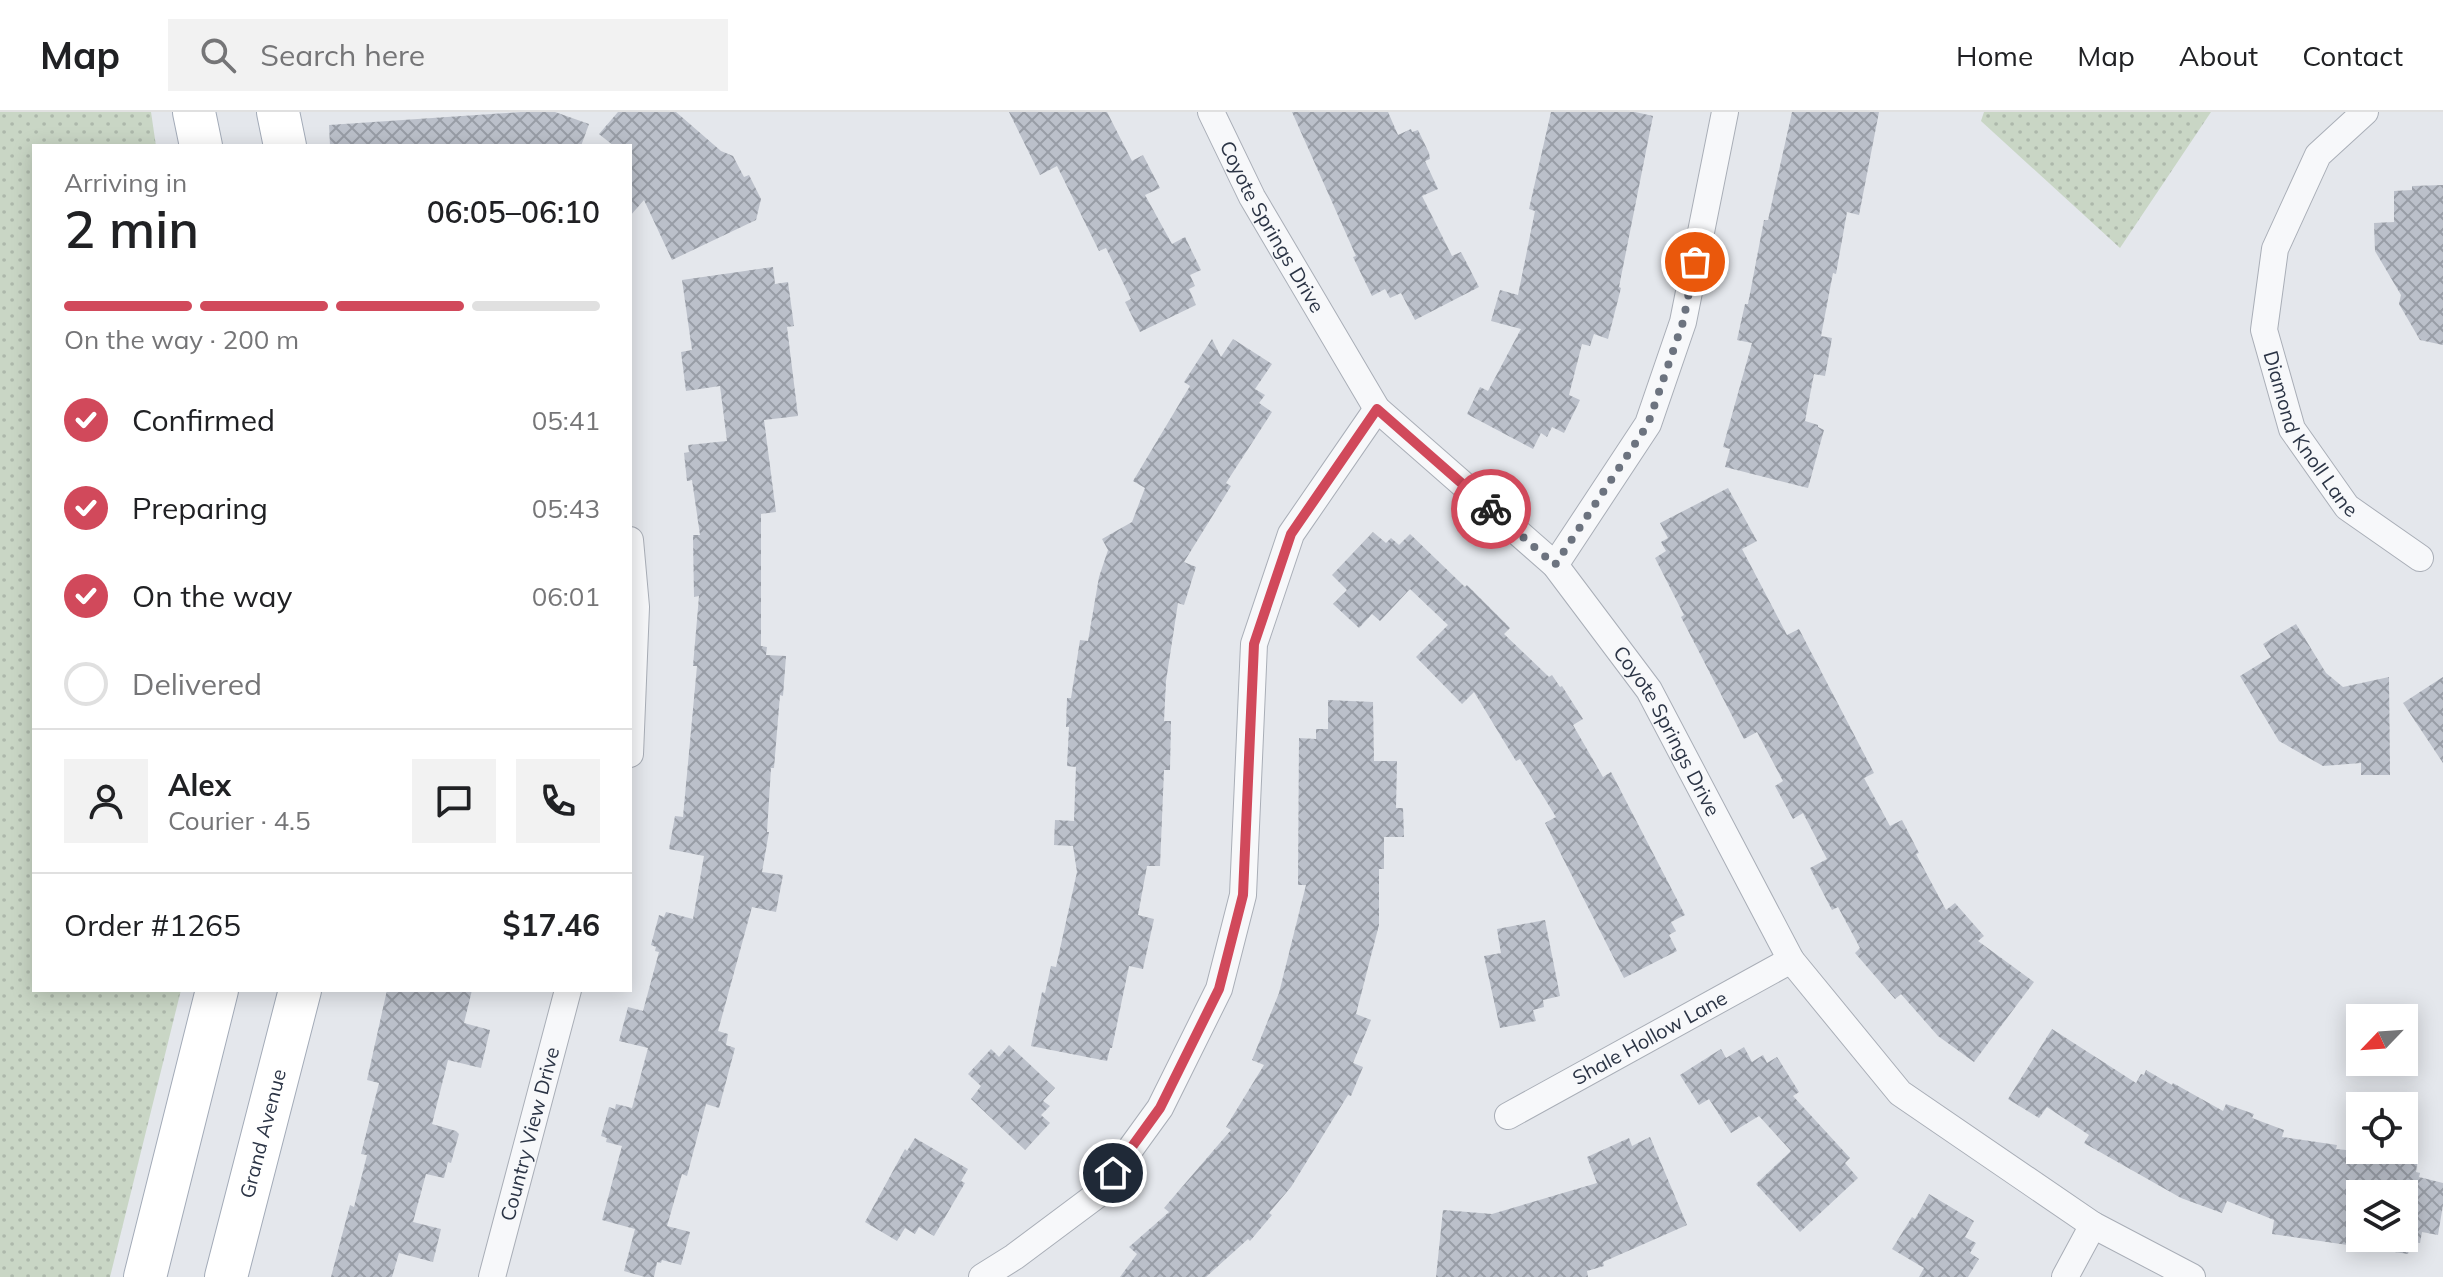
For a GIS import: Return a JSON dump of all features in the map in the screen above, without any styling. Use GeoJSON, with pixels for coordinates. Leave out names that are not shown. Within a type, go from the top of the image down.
{"type":"FeatureCollection","features":[{"type":"Feature","properties":{"kind":"main road"},"geometry":{"type":"LineString","coordinates":[[194,112],[201,144]]}},
{"type":"Feature","properties":{"kind":"main road"},"geometry":{"type":"LineString","coordinates":[[278,112],[285,144]]}},
{"type":"Feature","properties":{"kind":"main road"},"geometry":{"type":"LineString","coordinates":[[145,1277],[216,992]]}},
{"type":"Feature","properties":{"kind":"main road","name":"Grand Avenue"},"geometry":{"type":"LineString","coordinates":[[226,1277],[299,992]]}},
{"type":"Feature","properties":{"kind":"street","name":"Coyote Springs Drive"},"geometry":{"type":"LineString","coordinates":[[1211,112],[1252,197],[1377,409],[1555,565],[1649,690],[1791,960],[1900,1093],[2093,1225],[2192,1277]]}},
{"type":"Feature","properties":{"kind":"street"},"geometry":{"type":"LineString","coordinates":[[1555,565],[1648,424],[1683,322],[1725,112]]}},
{"type":"Feature","properties":{"kind":"street","name":"Diamond Knoll Lane"},"geometry":{"type":"LineString","coordinates":[[2365,112],[2318,155],[2275,249],[2264,330],[2292,429],[2347,507],[2420,558]]}},
{"type":"Feature","properties":{"kind":"street"},"geometry":{"type":"LineString","coordinates":[[982,1277],[1097,1195],[1160,1108],[1219,989],[1243,895],[1254,644],[1291,534],[1377,409]]}},
{"type":"Feature","properties":{"kind":"street"},"geometry":{"type":"LineString","coordinates":[[632,562],[636,607],[632,705]]}},
{"type":"Feature","properties":{"kind":"street","name":"Shale Hollow Lane"},"geometry":{"type":"LineString","coordinates":[[1508,1116],[1791,960]]}},
{"type":"Feature","properties":{"kind":"street","name":"Country View Drive"},"geometry":{"type":"LineString","coordinates":[[492,1277],[567,992]]}},
{"type":"Feature","properties":{"kind":"street"},"geometry":{"type":"LineString","coordinates":[[2065,1277],[2093,1225]]}},
{"type":"Feature","properties":{"kind":"green space"},"geometry":{"type":"Polygon","coordinates":[[[0,112],[151,112],[156,144],[32,144],[32,992],[181,992],[110,1277],[0,1277],[0,112]]]}},
{"type":"Feature","properties":{"kind":"green space"},"geometry":{"type":"Polygon","coordinates":[[[1984,112],[2211,112],[2120,248],[1981,121],[1984,112]]]}},
{"type":"Feature","properties":{"kind":"building"},"geometry":{"type":"Polygon","coordinates":[[[521,112],[555,112],[589,124],[582,144],[330,144],[329,125],[521,112]]]}},
{"type":"Feature","properties":{"kind":"building"},"geometry":{"type":"Polygon","coordinates":[[[618,112],[676,112],[721,151],[733,156],[744,177],[749,175],[761,199],[756,220],[672,260],[644,200],[632,214],[632,144],[612,144],[599,134],[618,112]]]}},
{"type":"Feature","properties":{"kind":"building"},"geometry":{"type":"Polygon","coordinates":[[[1009,112],[1107,112],[1132,161],[1143,155],[1160,188],[1145,195],[1172,244],[1185,237],[1201,270],[1190,275],[1195,286],[1189,289],[1196,305],[1140,332],[1125,302],[1131,299],[1106,248],[1099,251],[1057,166],[1040,175],[1009,112]]]}},
{"type":"Feature","properties":{"kind":"building"},"geometry":{"type":"Polygon","coordinates":[[[1292,112],[1388,112],[1398,135],[1411,129],[1412,132],[1418,130],[1429,153],[1430,159],[1425,161],[1438,189],[1422,196],[1452,256],[1461,252],[1479,287],[1415,320],[1401,293],[1390,298],[1385,289],[1372,296],[1292,112]]]}},
{"type":"Feature","properties":{"kind":"building"},"geometry":{"type":"Polygon","coordinates":[[[1551,112],[1635,112],[1653,116],[1621,288],[1608,339],[1594,334],[1590,346],[1582,344],[1569,395],[1580,400],[1564,433],[1552,427],[1547,437],[1541,433],[1533,449],[1467,414],[1480,387],[1488,391],[1521,329],[1491,321],[1500,290],[1518,295],[1535,211],[1529,209],[1551,112]]]}},
{"type":"Feature","properties":{"kind":"building"},"geometry":{"type":"Polygon","coordinates":[[[1792,112],[1879,112],[1859,215],[1847,212],[1821,336],[1832,338],[1825,376],[1814,374],[1805,421],[1824,430],[1808,488],[1725,467],[1730,449],[1723,447],[1752,343],[1737,340],[1792,112]]]}},
{"type":"Feature","properties":{"kind":"building"},"geometry":{"type":"Polygon","coordinates":[[[2443,185],[2443,345],[2420,340],[2399,304],[2401,295],[2375,251],[2374,223],[2394,222],[2394,191],[2412,190],[2412,186],[2443,185]]]}},
{"type":"Feature","properties":{"kind":"building"},"geometry":{"type":"Polygon","coordinates":[[[773,267],[775,284],[788,282],[794,326],[787,327],[798,416],[764,420],[776,512],[761,514],[761,646],[767,647],[766,655],[786,656],[774,768],[771,768],[769,832],[762,872],[783,875],[776,912],[752,907],[718,1031],[728,1034],[726,1045],[735,1048],[719,1108],[706,1104],[687,1176],[682,1174],[667,1226],[690,1232],[681,1265],[662,1260],[661,1263],[657,1262],[654,1277],[645,1277],[624,1271],[635,1229],[602,1220],[622,1146],[606,1142],[607,1138],[601,1136],[609,1107],[615,1109],[616,1104],[632,1108],[648,1048],[619,1041],[628,1007],[643,1011],[659,952],[651,945],[659,915],[664,917],[666,912],[693,919],[704,856],[669,849],[675,816],[683,817],[697,666],[693,666],[699,596],[694,597],[693,535],[700,535],[692,480],[687,481],[684,453],[689,452],[688,445],[727,441],[720,386],[686,391],[681,352],[692,350],[682,280],[773,267]]]}},
{"type":"Feature","properties":{"kind":"building"},"geometry":{"type":"Polygon","coordinates":[[[1212,339],[1221,357],[1233,339],[1272,364],[1255,389],[1265,395],[1259,403],[1272,412],[1226,483],[1231,486],[1184,562],[1196,567],[1184,605],[1178,603],[1166,681],[1164,721],[1171,721],[1170,770],[1164,770],[1160,866],[1147,866],[1138,915],[1154,919],[1143,969],[1129,966],[1107,1061],[1031,1046],[1042,992],[1045,993],[1051,966],[1056,967],[1077,872],[1073,846],[1054,845],[1055,820],[1074,821],[1076,767],[1067,766],[1067,698],[1071,698],[1080,640],[1088,641],[1099,577],[1108,550],[1102,539],[1132,522],[1145,488],[1133,481],[1190,386],[1184,382],[1212,339]]]}},
{"type":"Feature","properties":{"kind":"building"},"geometry":{"type":"Polygon","coordinates":[[[1728,488],[1757,541],[1742,549],[1787,635],[1799,629],[1874,773],[1864,778],[1890,826],[1902,820],[1946,910],[1955,903],[1984,936],[1978,941],[2034,982],[1974,1062],[1938,1036],[1901,994],[1895,999],[1855,953],[1860,948],[1838,907],[1832,910],[1810,868],[1827,859],[1803,813],[1793,819],[1775,786],[1783,781],[1757,732],[1744,739],[1681,617],[1684,615],[1655,558],[1666,551],[1661,542],[1668,538],[1660,523],[1728,488]]]}},
{"type":"Feature","properties":{"kind":"building"},"geometry":{"type":"Polygon","coordinates":[[[1373,532],[1386,543],[1391,538],[1399,545],[1410,534],[1510,628],[1504,634],[1562,686],[1583,719],[1573,725],[1603,777],[1611,772],[1685,915],[1671,922],[1676,931],[1669,935],[1677,951],[1624,978],[1545,823],[1556,817],[1520,759],[1516,761],[1474,692],[1462,704],[1416,657],[1448,625],[1410,589],[1380,621],[1372,614],[1359,628],[1333,604],[1347,590],[1332,575],[1373,532]]]}},
{"type":"Feature","properties":{"kind":"building"},"geometry":{"type":"Polygon","coordinates":[[[2296,624],[2326,673],[2343,687],[2389,677],[2390,775],[2361,775],[2361,763],[2323,766],[2279,741],[2240,676],[2271,657],[2263,644],[2296,624]]]}},
{"type":"Feature","properties":{"kind":"building"},"geometry":{"type":"Polygon","coordinates":[[[2443,677],[2443,763],[2403,703],[2443,677]]]}},
{"type":"Feature","properties":{"kind":"building"},"geometry":{"type":"Polygon","coordinates":[[[1328,700],[1373,702],[1374,761],[1397,761],[1396,808],[1403,808],[1404,837],[1384,837],[1384,869],[1379,869],[1379,925],[1356,1014],[1371,1020],[1353,1063],[1363,1067],[1351,1096],[1348,1095],[1291,1187],[1269,1213],[1272,1215],[1250,1241],[1248,1239],[1206,1277],[1120,1277],[1137,1254],[1129,1247],[1169,1212],[1164,1208],[1231,1130],[1226,1127],[1264,1065],[1252,1060],[1279,993],[1306,885],[1298,885],[1299,738],[1316,739],[1316,729],[1328,729],[1328,700]]]}},
{"type":"Feature","properties":{"kind":"building"},"geometry":{"type":"Polygon","coordinates":[[[1545,920],[1560,996],[1543,1000],[1544,1007],[1533,1010],[1536,1021],[1500,1028],[1484,956],[1501,953],[1497,929],[1545,920]]]}},
{"type":"Feature","properties":{"kind":"building"},"geometry":{"type":"Polygon","coordinates":[[[387,992],[472,992],[464,1023],[490,1030],[481,1068],[448,1060],[432,1124],[459,1134],[444,1178],[426,1174],[413,1222],[441,1229],[433,1262],[399,1253],[392,1277],[331,1277],[367,1155],[361,1154],[379,1083],[367,1080],[387,992]]]}},
{"type":"Feature","properties":{"kind":"building"},"geometry":{"type":"Polygon","coordinates":[[[2052,1029],[2136,1083],[2146,1070],[2223,1111],[2226,1104],[2254,1114],[2252,1118],[2284,1130],[2282,1137],[2337,1145],[2336,1149],[2346,1150],[2346,1164],[2417,1164],[2419,1177],[2443,1183],[2438,1235],[2422,1232],[2418,1243],[2418,1180],[2346,1180],[2346,1245],[2272,1234],[2274,1220],[2227,1201],[2222,1213],[2181,1198],[2084,1143],[2089,1135],[2047,1107],[2039,1118],[2008,1099],[2052,1029]]]}},
{"type":"Feature","properties":{"kind":"building"},"geometry":{"type":"Polygon","coordinates":[[[1009,1045],[1055,1088],[1043,1101],[1050,1106],[1041,1115],[1050,1123],[1025,1150],[971,1099],[981,1086],[968,1074],[991,1049],[999,1057],[1009,1045]]]}},
{"type":"Feature","properties":{"kind":"building"},"geometry":{"type":"Polygon","coordinates":[[[1744,1047],[1752,1062],[1763,1055],[1767,1063],[1777,1057],[1799,1092],[1793,1096],[1850,1158],[1845,1163],[1858,1178],[1800,1232],[1756,1184],[1791,1151],[1759,1116],[1731,1133],[1709,1099],[1699,1105],[1680,1075],[1721,1049],[1726,1058],[1744,1047]]]}},
{"type":"Feature","properties":{"kind":"building"},"geometry":{"type":"Polygon","coordinates":[[[1650,1137],[1687,1225],[1603,1262],[1604,1266],[1587,1271],[1588,1277],[1436,1277],[1443,1210],[1492,1214],[1597,1183],[1587,1157],[1629,1138],[1632,1146],[1650,1137]]]}},
{"type":"Feature","properties":{"kind":"building"},"geometry":{"type":"Polygon","coordinates":[[[915,1138],[968,1169],[961,1181],[965,1183],[934,1236],[919,1227],[915,1234],[905,1228],[897,1241],[865,1222],[905,1149],[907,1151],[915,1138]]]}},
{"type":"Feature","properties":{"kind":"building"},"geometry":{"type":"Polygon","coordinates":[[[1929,1194],[1974,1221],[1965,1237],[1976,1243],[1970,1253],[1979,1259],[1968,1277],[1919,1277],[1924,1268],[1892,1249],[1929,1194]]]}},
{"type":"Feature","properties":{"kind":"way so far"},"geometry":{"type":"LineString","coordinates":[[1491,509],[1555,565],[1648,424],[1683,322],[1695,262]]}},
{"type":"Feature","properties":{"kind":"route"},"geometry":{"type":"LineString","coordinates":[[1113,1173],[1160,1108],[1219,989],[1243,895],[1254,644],[1291,534],[1377,409],[1491,509]]}}]}
